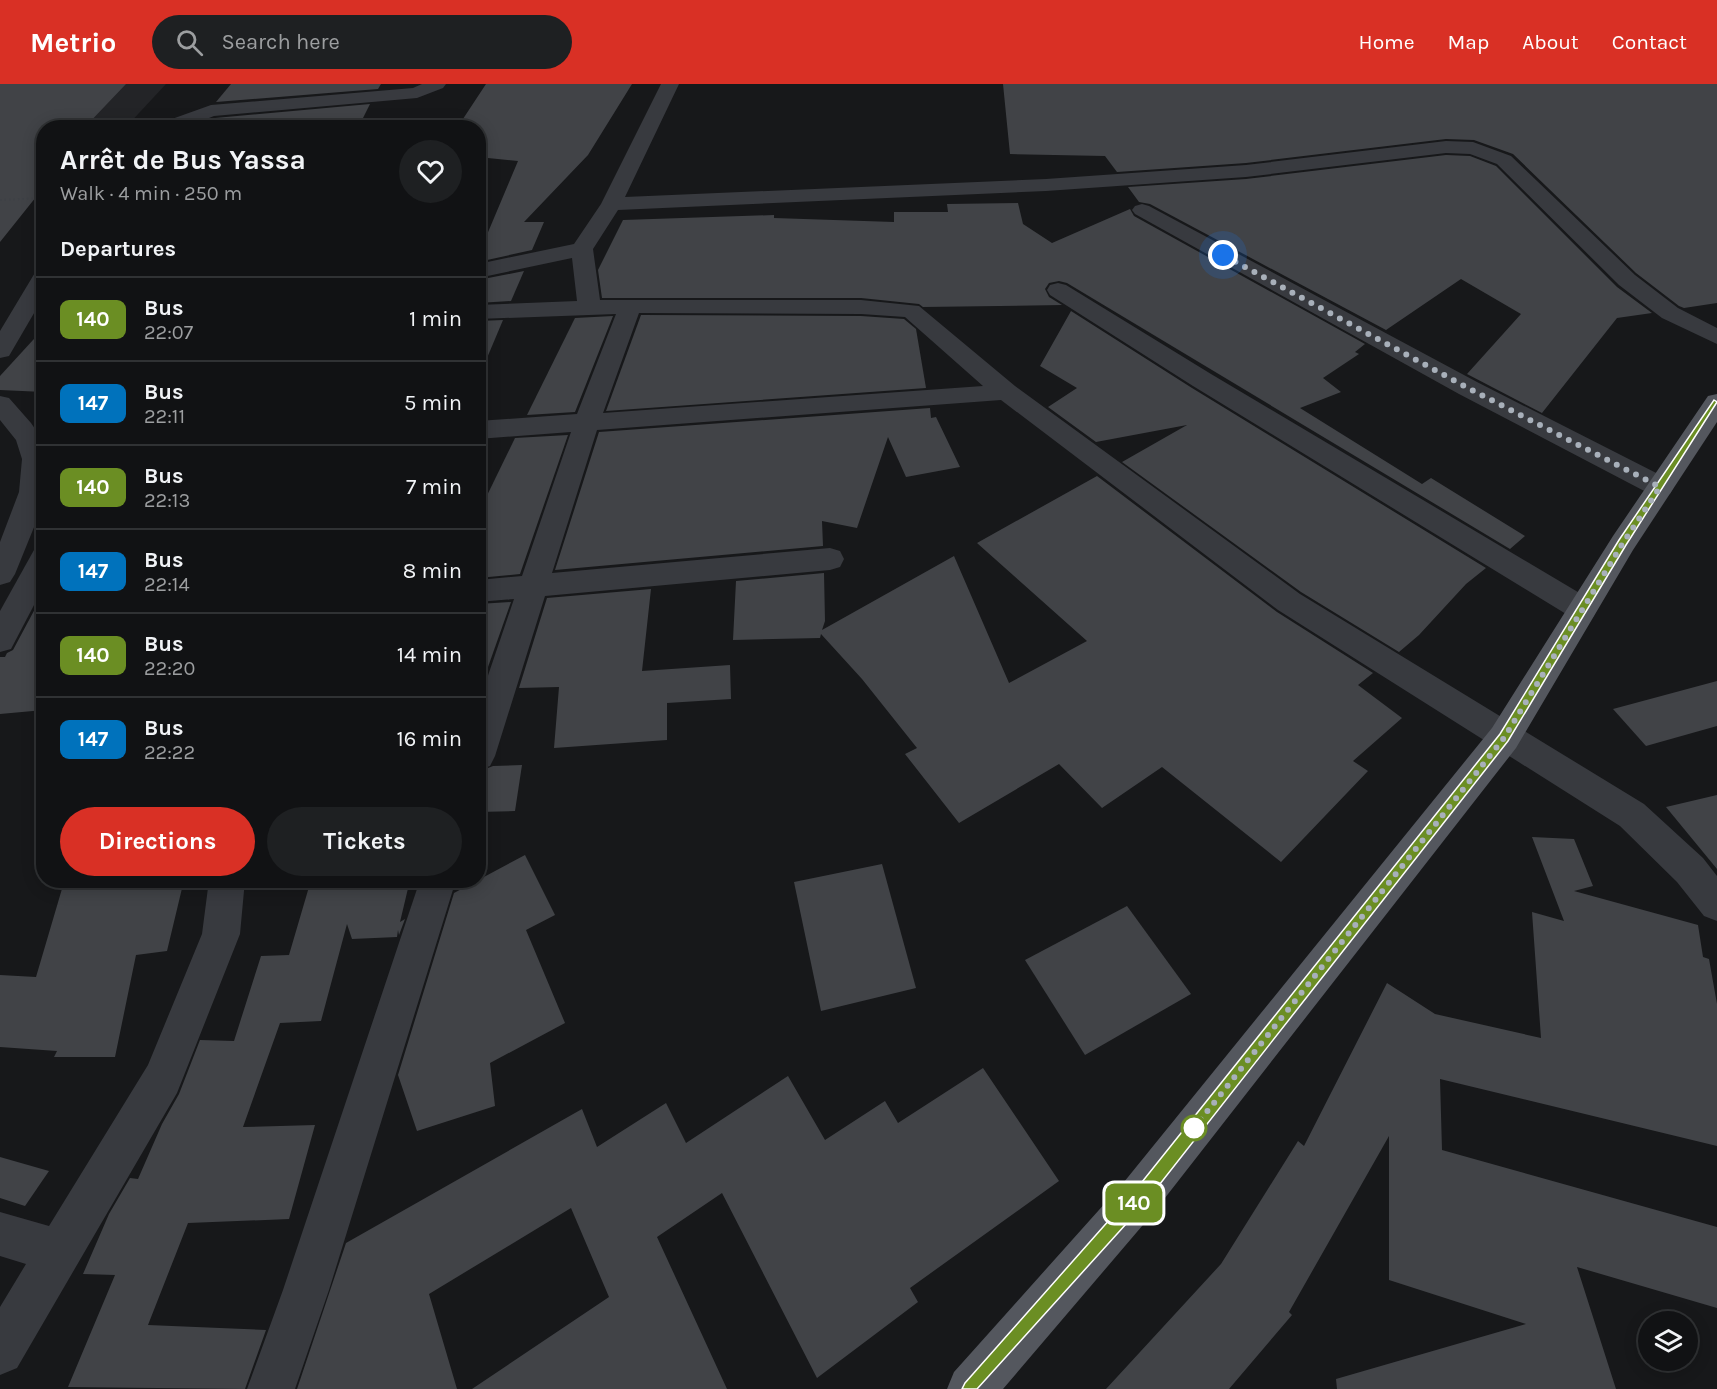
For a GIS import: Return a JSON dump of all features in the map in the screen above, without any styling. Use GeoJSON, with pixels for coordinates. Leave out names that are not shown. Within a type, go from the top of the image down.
{"type":"FeatureCollection","features":[{"type":"Feature","properties":{"kind":"main road"},"geometry":{"type":"LineString","coordinates":[[971,1389],[1139,1197],[1504,738],[1582,609],[1717,402]]}},
{"type":"Feature","properties":{"kind":"street"},"geometry":{"type":"LineString","coordinates":[[187,120],[211,111],[417,93],[437,84]]}},
{"type":"Feature","properties":{"kind":"street"},"geometry":{"type":"LineString","coordinates":[[589,308],[582,249],[611,204],[670,84]]}},
{"type":"Feature","properties":{"kind":"street"},"geometry":{"type":"LineString","coordinates":[[611,204],[1058,185],[1246,171],[1446,147],[1473,148],[1504,160],[1627,280],[1670,313],[1717,337]]}},
{"type":"Feature","properties":{"kind":"street"},"geometry":{"type":"LineString","coordinates":[[1142,210],[1468,388],[1660,487]]}},
{"type":"Feature","properties":{"kind":"street"},"geometry":{"type":"LineString","coordinates":[[486,269],[582,249]]}},
{"type":"Feature","properties":{"kind":"street"},"geometry":{"type":"LineString","coordinates":[[0,351],[36,290]]}},
{"type":"Feature","properties":{"kind":"street"},"geometry":{"type":"LineString","coordinates":[[1058,290],[1202,380],[1582,609]]}},
{"type":"Feature","properties":{"kind":"street"},"geometry":{"type":"LineString","coordinates":[[486,732],[587,422],[630,306]]}},
{"type":"Feature","properties":{"kind":"street"},"geometry":{"type":"LineString","coordinates":[[486,312],[630,306],[861,307],[911,311],[1006,392],[1288,602],[1504,738],[1571,775],[1632,815],[1690,870],[1717,904]]}},
{"type":"Feature","properties":{"kind":"street"},"geometry":{"type":"LineString","coordinates":[[486,429],[1006,392]]}},
{"type":"Feature","properties":{"kind":"street"},"geometry":{"type":"LineString","coordinates":[[0,404],[32,444],[36,458]]}},
{"type":"Feature","properties":{"kind":"street"},"geometry":{"type":"LineString","coordinates":[[0,573],[29,502],[36,473]]}},
{"type":"Feature","properties":{"kind":"street"},"geometry":{"type":"LineString","coordinates":[[486,590],[830,559]]}},
{"type":"Feature","properties":{"kind":"street"},"geometry":{"type":"LineString","coordinates":[[0,640],[36,572]]}},
{"type":"Feature","properties":{"kind":"street"},"geometry":{"type":"LineString","coordinates":[[0,1351],[163,1079],[221,934],[226,888]]}},
{"type":"Feature","properties":{"kind":"street"},"geometry":{"type":"LineString","coordinates":[[271,1389],[310,1279],[435,888]]}},
{"type":"Feature","properties":{"kind":"street"},"geometry":{"type":"LineString","coordinates":[[0,1234],[60,1252]]}},
{"type":"Feature","properties":{"kind":"path"},"geometry":{"type":"LineString","coordinates":[[0,200],[36,198]]}},
{"type":"Feature","properties":{"kind":"shaded area"},"geometry":{"type":"Polygon","coordinates":[[[0,84],[166,84],[133,120],[36,120],[0,84]]]}},
{"type":"Feature","properties":{"kind":"building"},"geometry":{"type":"Polygon","coordinates":[[[0,84],[126,84],[92,120],[36,120],[36,197],[0,242],[0,84]]]}},
{"type":"Feature","properties":{"kind":"building"},"geometry":{"type":"Polygon","coordinates":[[[231,84],[381,84],[378,89],[216,102],[231,84]]]}},
{"type":"Feature","properties":{"kind":"building"},"geometry":{"type":"Polygon","coordinates":[[[486,84],[632,84],[588,155],[524,222],[544,222],[532,250],[486,260],[486,237],[518,161],[486,158],[486,120],[462,120],[486,84]]]}},
{"type":"Feature","properties":{"kind":"building"},"geometry":{"type":"Polygon","coordinates":[[[1003,84],[1717,84],[1717,303],[1684,308],[1679,306],[1636,273],[1513,154],[1474,140],[1446,139],[1246,163],[1117,172],[1105,156],[1010,154],[1003,84]]]}},
{"type":"Feature","properties":{"kind":"building"},"geometry":{"type":"Polygon","coordinates":[[[370,104],[362,120],[211,120],[370,104]]]}},
{"type":"Feature","properties":{"kind":"building"},"geometry":{"type":"Polygon","coordinates":[[[1446,155],[1470,156],[1496,166],[1617,287],[1652,313],[1617,318],[1542,413],[1467,374],[1521,314],[1461,279],[1386,330],[1150,204],[1139,202],[1128,187],[1246,179],[1446,155]]]}},
{"type":"Feature","properties":{"kind":"building"},"geometry":{"type":"Polygon","coordinates":[[[1018,203],[1023,224],[1052,243],[1130,209],[1134,216],[1365,344],[1355,352],[1359,354],[1323,378],[1341,392],[1300,408],[1422,484],[1431,478],[1525,536],[1510,549],[1067,283],[1059,281],[1049,283],[1045,289],[1049,297],[1062,305],[923,307],[919,304],[861,298],[602,298],[598,270],[623,220],[774,215],[774,218],[894,222],[894,212],[948,212],[947,204],[1018,203]]]}},
{"type":"Feature","properties":{"kind":"building"},"geometry":{"type":"Polygon","coordinates":[[[524,271],[511,301],[486,303],[486,278],[524,271]]]}},
{"type":"Feature","properties":{"kind":"building"},"geometry":{"type":"Polygon","coordinates":[[[1071,311],[1486,568],[1466,584],[1419,635],[1399,652],[1301,592],[1122,462],[1187,425],[1096,442],[1048,407],[1077,388],[1040,366],[1071,311]]]}},
{"type":"Feature","properties":{"kind":"building"},"geometry":{"type":"Polygon","coordinates":[[[641,315],[861,316],[904,319],[916,329],[926,388],[606,411],[641,315]]]}},
{"type":"Feature","properties":{"kind":"building"},"geometry":{"type":"Polygon","coordinates":[[[613,316],[575,412],[527,415],[575,318],[613,316]]]}},
{"type":"Feature","properties":{"kind":"building"},"geometry":{"type":"Polygon","coordinates":[[[503,320],[486,360],[486,321],[503,320]]]}},
{"type":"Feature","properties":{"kind":"building"},"geometry":{"type":"Polygon","coordinates":[[[36,337],[36,392],[0,390],[0,376],[36,337]]]}},
{"type":"Feature","properties":{"kind":"building"},"geometry":{"type":"Polygon","coordinates":[[[930,408],[931,418],[936,417],[960,467],[906,477],[888,437],[857,528],[822,521],[823,546],[555,570],[599,432],[930,408]]]}},
{"type":"Feature","properties":{"kind":"building"},"geometry":{"type":"Polygon","coordinates":[[[568,435],[520,574],[486,577],[486,498],[515,438],[568,435]]]}},
{"type":"Feature","properties":{"kind":"building"},"geometry":{"type":"Polygon","coordinates":[[[1097,476],[1277,612],[1373,673],[1358,685],[1402,718],[1353,761],[1368,771],[1281,862],[1162,767],[1102,808],[1059,764],[959,823],[905,754],[917,748],[862,679],[821,634],[820,638],[733,640],[736,581],[824,573],[825,621],[822,630],[954,556],[1009,683],[1087,641],[977,543],[1097,476]]]}},
{"type":"Feature","properties":{"kind":"building"},"geometry":{"type":"Polygon","coordinates":[[[651,589],[642,671],[730,665],[731,699],[667,703],[667,740],[554,748],[559,687],[519,688],[547,598],[651,589]]]}},
{"type":"Feature","properties":{"kind":"building"},"geometry":{"type":"Polygon","coordinates":[[[511,602],[486,667],[486,604],[511,602]]]}},
{"type":"Feature","properties":{"kind":"building"},"geometry":{"type":"Polygon","coordinates":[[[36,607],[36,711],[0,714],[0,657],[5,657],[13,650],[36,607]]]}},
{"type":"Feature","properties":{"kind":"building"},"geometry":{"type":"Polygon","coordinates":[[[1717,681],[1717,726],[1646,746],[1613,709],[1717,681]]]}},
{"type":"Feature","properties":{"kind":"building"},"geometry":{"type":"Polygon","coordinates":[[[522,765],[515,811],[486,812],[486,769],[493,766],[522,765]]]}},
{"type":"Feature","properties":{"kind":"building"},"geometry":{"type":"Polygon","coordinates":[[[1717,795],[1717,869],[1666,807],[1717,795]]]}},
{"type":"Feature","properties":{"kind":"building"},"geometry":{"type":"Polygon","coordinates":[[[1532,837],[1574,839],[1593,886],[1574,891],[1698,925],[1703,957],[1709,959],[1717,1004],[1717,1146],[1440,1079],[1442,1150],[1717,1227],[1717,1308],[1577,1267],[1616,1389],[1337,1389],[1336,1379],[1526,1324],[1389,1280],[1389,1136],[1289,1312],[1292,1315],[1229,1389],[1106,1389],[1221,1264],[1298,1141],[1304,1146],[1387,983],[1435,1014],[1541,1038],[1532,912],[1564,921],[1532,837]]]}},
{"type":"Feature","properties":{"kind":"building"},"geometry":{"type":"Polygon","coordinates":[[[525,855],[555,915],[526,930],[565,1023],[490,1063],[495,1106],[417,1131],[398,1075],[454,893],[463,888],[486,888],[486,876],[525,855]]]}},
{"type":"Feature","properties":{"kind":"building"},"geometry":{"type":"Polygon","coordinates":[[[882,864],[916,988],[821,1011],[794,882],[882,864]]]}},
{"type":"Feature","properties":{"kind":"building"},"geometry":{"type":"Polygon","coordinates":[[[62,888],[182,888],[167,951],[136,955],[115,1057],[54,1057],[57,1051],[0,1047],[0,975],[36,977],[62,888]]]}},
{"type":"Feature","properties":{"kind":"building"},"geometry":{"type":"Polygon","coordinates":[[[309,888],[408,888],[400,922],[405,919],[399,935],[398,930],[397,937],[352,939],[347,924],[321,1021],[280,1023],[243,1127],[315,1125],[289,1219],[188,1223],[148,1325],[266,1330],[245,1389],[68,1387],[115,1275],[83,1274],[109,1214],[130,1178],[138,1179],[162,1124],[179,1094],[200,1040],[234,1041],[261,956],[289,955],[309,888]]]}},
{"type":"Feature","properties":{"kind":"building"},"geometry":{"type":"Polygon","coordinates":[[[1127,906],[1191,994],[1085,1055],[1025,960],[1127,906]]]}},
{"type":"Feature","properties":{"kind":"building"},"geometry":{"type":"Polygon","coordinates":[[[983,1068],[1059,1181],[910,1288],[918,1302],[817,1378],[722,1193],[657,1237],[727,1389],[472,1389],[609,1297],[571,1208],[429,1294],[457,1389],[297,1389],[346,1243],[582,1109],[597,1147],[666,1103],[686,1143],[788,1076],[825,1140],[885,1101],[898,1123],[983,1068]]]}},
{"type":"Feature","properties":{"kind":"building"},"geometry":{"type":"Polygon","coordinates":[[[0,1157],[49,1171],[25,1206],[0,1198],[0,1157]]]}},
{"type":"Feature","properties":{"kind":"bus line","name":"140"},"geometry":{"type":"LineString","coordinates":[[971,1389],[1139,1197],[1504,738],[1623,543],[1717,402]]}},
{"type":"Feature","properties":{"kind":"route"},"geometry":{"type":"LineString","coordinates":[[1194,1128],[1504,738],[1623,543],[1660,487],[1468,388],[1223,255]]}}]}
